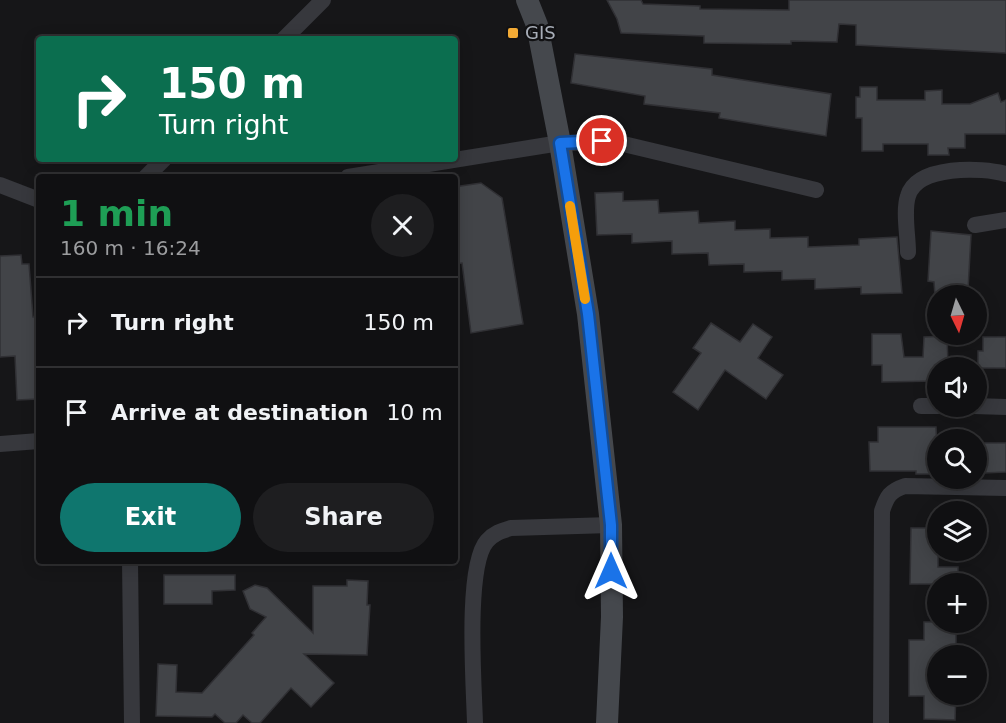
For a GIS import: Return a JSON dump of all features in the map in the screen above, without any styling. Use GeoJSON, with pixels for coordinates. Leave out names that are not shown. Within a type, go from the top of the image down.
{"type":"FeatureCollection","features":[{"type":"Feature","properties":{"kind":"street"},"geometry":{"type":"LineString","coordinates":[[287,36],[323,0]]}},
{"type":"Feature","properties":{"kind":"street"},"geometry":{"type":"LineString","coordinates":[[527,0],[537,25],[560,143],[588,314],[611,525],[612,617],[607,723]]}},
{"type":"Feature","properties":{"kind":"street"},"geometry":{"type":"LineString","coordinates":[[458,159],[560,143],[615,142],[816,190]]}},
{"type":"Feature","properties":{"kind":"street"},"geometry":{"type":"LineString","coordinates":[[149,174],[161,162]]}},
{"type":"Feature","properties":{"kind":"street"},"geometry":{"type":"LineString","coordinates":[[367,174],[442,162]]}},
{"type":"Feature","properties":{"kind":"street"},"geometry":{"type":"LineString","coordinates":[[908,252],[908,196],[922,179],[940,172],[979,171],[1006,174]]}},
{"type":"Feature","properties":{"kind":"street"},"geometry":{"type":"LineString","coordinates":[[0,185],[36,199]]}},
{"type":"Feature","properties":{"kind":"street"},"geometry":{"type":"LineString","coordinates":[[975,225],[1006,220]]}},
{"type":"Feature","properties":{"kind":"street"},"geometry":{"type":"LineString","coordinates":[[987,406],[1006,407]]}},
{"type":"Feature","properties":{"kind":"street"},"geometry":{"type":"LineString","coordinates":[[0,444],[36,441]]}},
{"type":"Feature","properties":{"kind":"street"},"geometry":{"type":"LineString","coordinates":[[881,723],[882,511],[887,496],[892,490],[905,486],[1006,488]]}},
{"type":"Feature","properties":{"kind":"street"},"geometry":{"type":"LineString","coordinates":[[475,723],[473,586],[485,542],[497,532],[511,528],[611,525]]}},
{"type":"Feature","properties":{"kind":"street"},"geometry":{"type":"LineString","coordinates":[[130,564],[132,723]]}},
{"type":"Feature","properties":{"kind":"building"},"geometry":{"type":"Polygon","coordinates":[[[607,0],[641,0],[643,4],[700,6],[700,9],[789,10],[789,0],[1006,0],[1006,53],[856,45],[856,25],[839,24],[837,42],[791,41],[791,44],[704,43],[704,36],[621,33],[607,0]]]}},
{"type":"Feature","properties":{"kind":"building"},"geometry":{"type":"Polygon","coordinates":[[[575,54],[712,69],[712,75],[831,94],[826,136],[719,118],[720,113],[644,104],[645,96],[571,83],[575,54]]]}},
{"type":"Feature","properties":{"kind":"building"},"geometry":{"type":"Polygon","coordinates":[[[860,87],[877,87],[877,100],[925,100],[925,91],[942,90],[942,104],[970,104],[998,93],[1001,102],[1006,100],[1006,134],[965,134],[965,148],[948,148],[949,155],[928,155],[928,144],[883,144],[883,151],[862,151],[862,118],[856,118],[856,97],[860,97],[860,87]]]}},
{"type":"Feature","properties":{"kind":"building"},"geometry":{"type":"Polygon","coordinates":[[[481,183],[502,198],[523,324],[471,333],[462,263],[458,264],[458,186],[481,183]]]}},
{"type":"Feature","properties":{"kind":"building"},"geometry":{"type":"Polygon","coordinates":[[[623,192],[623,201],[658,200],[659,213],[698,211],[699,223],[735,221],[735,230],[770,229],[770,238],[808,237],[808,247],[859,245],[859,239],[897,237],[902,293],[861,294],[861,287],[815,289],[815,279],[782,280],[782,271],[744,272],[744,264],[709,265],[708,253],[672,254],[672,241],[632,243],[632,234],[597,235],[595,193],[623,192]]]}},
{"type":"Feature","properties":{"kind":"building"},"geometry":{"type":"Polygon","coordinates":[[[931,231],[971,235],[968,285],[934,285],[934,282],[928,281],[931,231]]]}},
{"type":"Feature","properties":{"kind":"building"},"geometry":{"type":"Polygon","coordinates":[[[21,255],[22,264],[29,264],[33,317],[36,316],[36,399],[17,400],[15,356],[0,357],[0,256],[21,255]]]}},
{"type":"Feature","properties":{"kind":"building"},"geometry":{"type":"Polygon","coordinates":[[[711,323],[740,342],[753,324],[772,337],[758,358],[783,375],[766,399],[725,370],[698,410],[673,392],[701,353],[693,348],[711,323]]]}},
{"type":"Feature","properties":{"kind":"building"},"geometry":{"type":"Polygon","coordinates":[[[872,334],[901,334],[904,357],[923,357],[924,337],[927,337],[927,345],[947,345],[948,357],[927,357],[927,381],[882,382],[882,365],[872,365],[872,334]]]}},
{"type":"Feature","properties":{"kind":"building"},"geometry":{"type":"Polygon","coordinates":[[[987,337],[1006,337],[1006,368],[987,368],[987,357],[978,357],[978,351],[983,351],[983,345],[987,345],[987,337]]]}},
{"type":"Feature","properties":{"kind":"building"},"geometry":{"type":"Polygon","coordinates":[[[878,427],[936,427],[936,429],[927,429],[927,474],[916,474],[916,471],[870,471],[869,442],[878,442],[878,427]]]}},
{"type":"Feature","properties":{"kind":"building"},"geometry":{"type":"Polygon","coordinates":[[[987,443],[1006,443],[1006,472],[987,473],[987,443]]]}},
{"type":"Feature","properties":{"kind":"building"},"geometry":{"type":"Polygon","coordinates":[[[911,528],[927,528],[927,561],[938,561],[938,567],[958,567],[958,573],[927,573],[927,584],[910,584],[911,528]]]}},
{"type":"Feature","properties":{"kind":"building"},"geometry":{"type":"Polygon","coordinates":[[[164,575],[235,575],[235,590],[212,591],[212,604],[164,604],[164,575]]]}},
{"type":"Feature","properties":{"kind":"building"},"geometry":{"type":"Polygon","coordinates":[[[347,580],[368,581],[367,605],[370,605],[367,655],[304,654],[334,683],[311,707],[291,688],[260,723],[252,723],[243,715],[236,723],[225,723],[215,714],[212,717],[156,716],[158,664],[177,665],[176,692],[202,693],[254,635],[252,633],[266,617],[250,609],[243,591],[255,585],[267,588],[313,633],[313,586],[347,586],[347,580]]]}},
{"type":"Feature","properties":{"kind":"building"},"geometry":{"type":"Polygon","coordinates":[[[924,622],[927,622],[927,633],[956,633],[956,645],[927,645],[927,705],[956,705],[955,720],[924,719],[924,696],[909,696],[909,640],[924,640],[924,622]]]}},
{"type":"Feature","properties":{"kind":"slow traffic"},"geometry":{"type":"LineString","coordinates":[[570,206],[585,299]]}},
{"type":"Feature","properties":{"kind":"place","name":"GIS"},"geometry":{"type":"Point","coordinates":[513,33]}},
{"type":"Feature","properties":{"kind":"route"},"geometry":{"type":"LineString","coordinates":[[602,141],[560,143],[588,314],[611,525],[611,571]]}}]}
